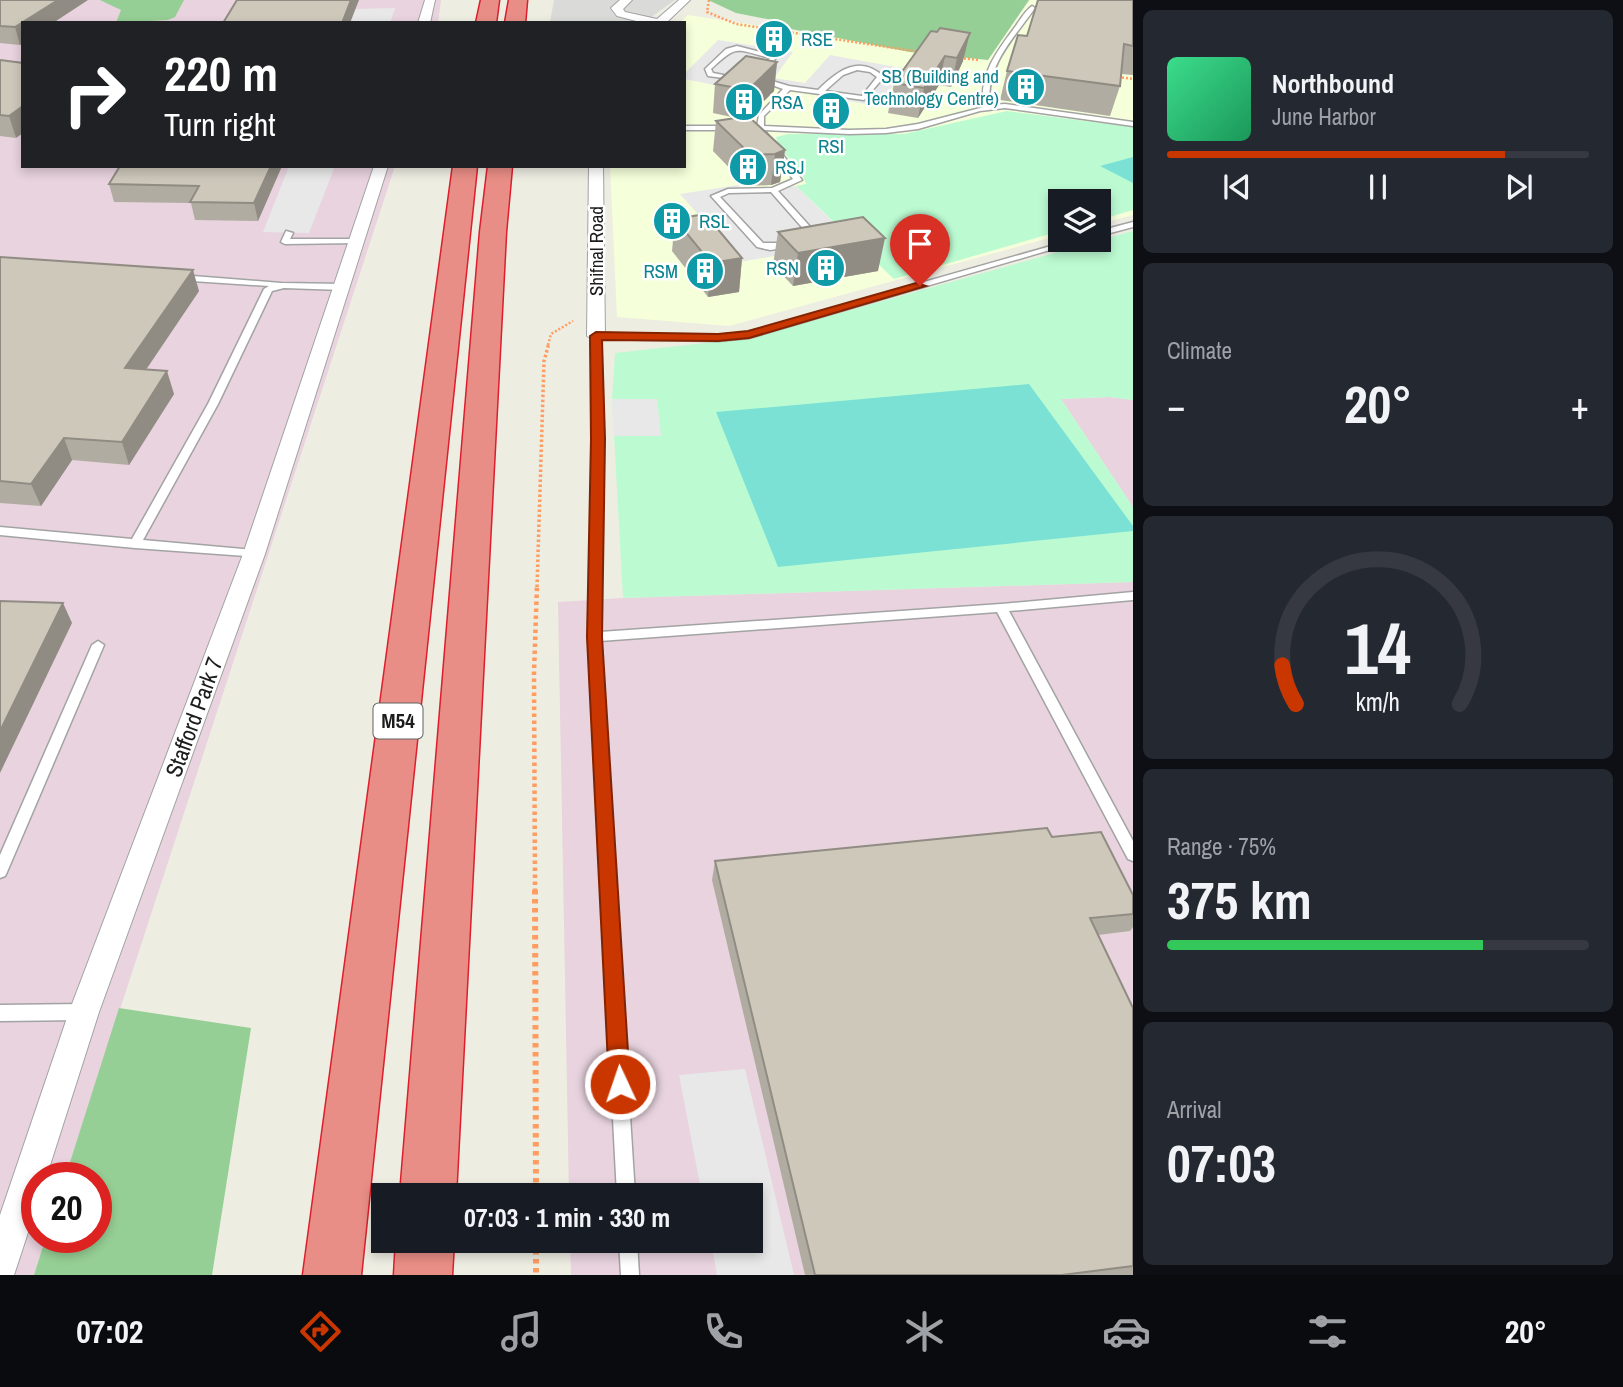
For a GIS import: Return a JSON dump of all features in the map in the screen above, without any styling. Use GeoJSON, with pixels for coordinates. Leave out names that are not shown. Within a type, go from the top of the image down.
{"type":"FeatureCollection","features":[{"type":"Feature","properties":{"kind":"highway"},"geometry":{"type":"LineString","coordinates":[[486,21],[490,0]]}},
{"type":"Feature","properties":{"kind":"highway"},"geometry":{"type":"LineString","coordinates":[[515,21],[518,0]]}},
{"type":"Feature","properties":{"kind":"highway","name":"M54"},"geometry":{"type":"LineString","coordinates":[[332,1275],[465,168]]}},
{"type":"Feature","properties":{"kind":"highway"},"geometry":{"type":"LineString","coordinates":[[429,1183],[500,168]]}},
{"type":"Feature","properties":{"kind":"highway"},"geometry":{"type":"LineString","coordinates":[[423,1275],[424,1253]]}},
{"type":"Feature","properties":{"kind":"street"},"geometry":{"type":"LineString","coordinates":[[425,21],[430,0]]}},
{"type":"Feature","properties":{"kind":"street"},"geometry":{"type":"LineString","coordinates":[[626,0],[617,8],[621,14],[651,21]]}},
{"type":"Feature","properties":{"kind":"street"},"geometry":{"type":"LineString","coordinates":[[661,21],[685,0]]}},
{"type":"Feature","properties":{"kind":"street","name":"Stafford Park 7"},"geometry":{"type":"LineString","coordinates":[[0,1266],[85,1012],[254,554],[380,168]]}},
{"type":"Feature","properties":{"kind":"street","name":"Shifnal Road"},"geometry":{"type":"LineString","coordinates":[[596,168],[596,336]]}},
{"type":"Feature","properties":{"kind":"lane"},"geometry":{"type":"LineString","coordinates":[[987,106],[986,87],[994,61],[1032,8]]}},
{"type":"Feature","properties":{"kind":"lane"},"geometry":{"type":"LineString","coordinates":[[756,80],[757,75],[775,57],[773,55],[737,48],[729,50],[708,69],[710,75],[720,77],[756,80],[788,88],[864,98],[881,77],[869,70],[848,69],[835,76],[820,92]]}},
{"type":"Feature","properties":{"kind":"lane"},"geometry":{"type":"LineString","coordinates":[[773,190],[813,238],[770,247],[760,245],[715,196],[728,191],[773,190],[798,180],[760,132],[761,116],[788,88]]}},
{"type":"Feature","properties":{"kind":"lane"},"geometry":{"type":"LineString","coordinates":[[748,128],[901,130],[937,123],[987,106],[1032,108],[1133,124]]}},
{"type":"Feature","properties":{"kind":"lane"},"geometry":{"type":"LineString","coordinates":[[686,128],[735,128]]}},
{"type":"Feature","properties":{"kind":"lane"},"geometry":{"type":"LineString","coordinates":[[1111,231],[1133,225]]}},
{"type":"Feature","properties":{"kind":"lane"},"geometry":{"type":"LineString","coordinates":[[289,233],[285,242],[358,242]]}},
{"type":"Feature","properties":{"kind":"lane"},"geometry":{"type":"LineString","coordinates":[[625,1183],[594,637],[598,439],[596,336],[718,338],[749,335],[1048,249]]}},
{"type":"Feature","properties":{"kind":"lane"},"geometry":{"type":"LineString","coordinates":[[164,277],[343,288]]}},
{"type":"Feature","properties":{"kind":"lane"},"geometry":{"type":"LineString","coordinates":[[135,544],[213,404],[268,289],[284,285]]}},
{"type":"Feature","properties":{"kind":"lane"},"geometry":{"type":"LineString","coordinates":[[0,531],[254,554]]}},
{"type":"Feature","properties":{"kind":"lane"},"geometry":{"type":"LineString","coordinates":[[594,637],[1133,596]]}},
{"type":"Feature","properties":{"kind":"lane"},"geometry":{"type":"LineString","coordinates":[[1001,608],[1133,855]]}},
{"type":"Feature","properties":{"kind":"lane"},"geometry":{"type":"LineString","coordinates":[[0,872],[98,645]]}},
{"type":"Feature","properties":{"kind":"lane"},"geometry":{"type":"LineString","coordinates":[[0,1013],[85,1012]]}},
{"type":"Feature","properties":{"kind":"lane"},"geometry":{"type":"LineString","coordinates":[[629,1253],[630,1275]]}},
{"type":"Feature","properties":{"kind":"path"},"geometry":{"type":"LineString","coordinates":[[709,0],[707,12],[736,24],[920,52]]}},
{"type":"Feature","properties":{"kind":"path"},"geometry":{"type":"LineString","coordinates":[[959,57],[994,61]]}},
{"type":"Feature","properties":{"kind":"path"},"geometry":{"type":"LineString","coordinates":[[1105,75],[1133,79]]}},
{"type":"Feature","properties":{"kind":"path"},"geometry":{"type":"LineString","coordinates":[[536,1183],[534,673],[544,361],[551,334],[571,323],[595,297]]}},
{"type":"Feature","properties":{"kind":"path"},"geometry":{"type":"LineString","coordinates":[[536,1253],[536,1275]]}},
{"type":"Feature","properties":{"kind":"shaded area"},"geometry":{"type":"Polygon","coordinates":[[[0,0],[441,0],[438,21],[21,21],[21,168],[394,168],[70,1162],[21,1162],[21,1253],[41,1253],[34,1275],[0,1275],[0,0]]]}},
{"type":"Feature","properties":{"kind":"shaded area"},"geometry":{"type":"Polygon","coordinates":[[[554,0],[675,0],[646,21],[550,21],[554,0]]]}},
{"type":"Feature","properties":{"kind":"shaded area"},"geometry":{"type":"Polygon","coordinates":[[[1030,0],[1133,0],[1133,215],[1111,221],[1111,189],[1048,189],[1048,238],[729,326],[617,317],[610,168],[686,168],[686,21],[681,21],[688,15],[988,60],[1030,0]]]}},
{"type":"Feature","properties":{"kind":"shaded area"},"geometry":{"type":"Polygon","coordinates":[[[395,8],[391,21],[351,21],[355,9],[395,8]]]}},
{"type":"Feature","properties":{"kind":"shaded area"},"geometry":{"type":"Polygon","coordinates":[[[718,40],[793,52],[774,78],[805,83],[830,55],[907,69],[877,106],[744,82],[725,87],[686,79],[686,72],[718,40]]]}},
{"type":"Feature","properties":{"kind":"shaded area"},"geometry":{"type":"Polygon","coordinates":[[[1007,111],[1133,127],[1133,210],[1111,216],[1111,189],[1048,189],[1048,234],[894,279],[796,186],[806,184],[776,137],[788,134],[904,134],[1007,111]]]}},
{"type":"Feature","properties":{"kind":"shaded area"},"geometry":{"type":"Polygon","coordinates":[[[1133,157],[1133,183],[1100,166],[1133,157]]]}},
{"type":"Feature","properties":{"kind":"shaded area"},"geometry":{"type":"Polygon","coordinates":[[[288,168],[334,168],[309,233],[263,232],[288,168]]]}},
{"type":"Feature","properties":{"kind":"shaded area"},"geometry":{"type":"Polygon","coordinates":[[[738,185],[747,194],[796,186],[854,242],[740,262],[680,194],[738,185]]]}},
{"type":"Feature","properties":{"kind":"shaded area"},"geometry":{"type":"Polygon","coordinates":[[[1133,231],[1133,400],[1109,397],[1061,399],[1133,507],[1133,582],[623,598],[612,399],[615,353],[750,338],[1058,252],[1111,252],[1111,237],[1133,231]]]}},
{"type":"Feature","properties":{"kind":"shaded area"},"geometry":{"type":"Polygon","coordinates":[[[1029,384],[1133,526],[1133,531],[778,567],[716,412],[1029,384]]]}},
{"type":"Feature","properties":{"kind":"shaded area"},"geometry":{"type":"Polygon","coordinates":[[[1109,397],[1133,400],[1133,507],[1061,399],[1109,397]]]}},
{"type":"Feature","properties":{"kind":"shaded area"},"geometry":{"type":"Polygon","coordinates":[[[612,399],[657,399],[661,436],[614,436],[612,399]]]}},
{"type":"Feature","properties":{"kind":"shaded area"},"geometry":{"type":"Polygon","coordinates":[[[1133,582],[1133,1275],[571,1275],[570,1253],[763,1253],[763,1183],[569,1183],[558,602],[1133,582]]]}},
{"type":"Feature","properties":{"kind":"shaded area"},"geometry":{"type":"Polygon","coordinates":[[[745,1069],[794,1275],[717,1275],[713,1253],[763,1253],[763,1183],[700,1183],[679,1075],[745,1069]]]}},
{"type":"Feature","properties":{"kind":"green space"},"geometry":{"type":"Polygon","coordinates":[[[100,0],[184,0],[175,17],[168,20],[117,21],[121,10],[100,0]]]}},
{"type":"Feature","properties":{"kind":"green space"},"geometry":{"type":"Polygon","coordinates":[[[708,0],[1029,0],[988,60],[910,52],[791,29],[772,20],[736,13],[708,0]]]}},
{"type":"Feature","properties":{"kind":"green space"},"geometry":{"type":"Polygon","coordinates":[[[119,1008],[251,1028],[212,1275],[34,1275],[41,1253],[112,1253],[112,1162],[70,1162],[119,1008]]]}},
{"type":"Feature","properties":{"kind":"building"},"geometry":{"type":"Polygon","coordinates":[[[0,0],[58,0],[15,27],[0,26],[0,0]]]}},
{"type":"Feature","properties":{"kind":"building"},"geometry":{"type":"Polygon","coordinates":[[[237,0],[351,0],[343,21],[224,21],[237,0]]]}},
{"type":"Feature","properties":{"kind":"building"},"geometry":{"type":"Polygon","coordinates":[[[1038,0],[1133,0],[1133,46],[1124,44],[1120,86],[1007,71],[1018,35],[1027,36],[1038,0]]]}},
{"type":"Feature","properties":{"kind":"building"},"geometry":{"type":"Polygon","coordinates":[[[940,28],[970,33],[957,58],[945,56],[924,88],[894,83],[931,31],[937,32],[940,28]]]}},
{"type":"Feature","properties":{"kind":"building"},"geometry":{"type":"Polygon","coordinates":[[[746,56],[777,62],[748,90],[715,84],[746,56]]]}},
{"type":"Feature","properties":{"kind":"building"},"geometry":{"type":"Polygon","coordinates":[[[0,60],[21,63],[21,107],[9,116],[0,115],[0,60]]]}},
{"type":"Feature","properties":{"kind":"building"},"geometry":{"type":"Polygon","coordinates":[[[748,116],[785,150],[775,154],[751,155],[716,121],[748,116]]]}},
{"type":"Feature","properties":{"kind":"building"},"geometry":{"type":"Polygon","coordinates":[[[119,168],[270,168],[254,203],[190,202],[199,186],[109,184],[119,168]]]}},
{"type":"Feature","properties":{"kind":"building"},"geometry":{"type":"Polygon","coordinates":[[[705,214],[742,258],[711,263],[675,219],[705,214]]]}},
{"type":"Feature","properties":{"kind":"building"},"geometry":{"type":"Polygon","coordinates":[[[863,217],[885,238],[798,253],[778,232],[863,217]]]}},
{"type":"Feature","properties":{"kind":"building"},"geometry":{"type":"Polygon","coordinates":[[[0,257],[193,270],[125,368],[167,371],[122,442],[64,438],[31,484],[0,481],[0,257]]]}},
{"type":"Feature","properties":{"kind":"building"},"geometry":{"type":"Polygon","coordinates":[[[0,601],[63,603],[0,731],[0,601]]]}},
{"type":"Feature","properties":{"kind":"building"},"geometry":{"type":"Polygon","coordinates":[[[1047,828],[1052,837],[1101,832],[1133,895],[1133,914],[1090,918],[1133,1008],[1133,1266],[1062,1275],[815,1275],[715,861],[1047,828]]]}},
{"type":"Feature","properties":{"kind":"place","name":"RSE"},"geometry":{"type":"Point","coordinates":[774,39]}},
{"type":"Feature","properties":{"kind":"place","name":"SB (Building and Technology Centre)"},"geometry":{"type":"Point","coordinates":[1026,87]}},
{"type":"Feature","properties":{"kind":"place","name":"RSA"},"geometry":{"type":"Point","coordinates":[744,102]}},
{"type":"Feature","properties":{"kind":"place","name":"RSI"},"geometry":{"type":"Point","coordinates":[831,111]}},
{"type":"Feature","properties":{"kind":"place","name":"RSJ"},"geometry":{"type":"Point","coordinates":[748,167]}},
{"type":"Feature","properties":{"kind":"place","name":"RSL"},"geometry":{"type":"Point","coordinates":[672,221]}},
{"type":"Feature","properties":{"kind":"place","name":"RSN"},"geometry":{"type":"Point","coordinates":[826,268]}},
{"type":"Feature","properties":{"kind":"place","name":"RSM"},"geometry":{"type":"Point","coordinates":[705,271]}},
{"type":"Feature","properties":{"kind":"route"},"geometry":{"type":"LineString","coordinates":[[620,1084],[594,637],[598,439],[596,336],[718,338],[749,335],[920,286]]}}]}
